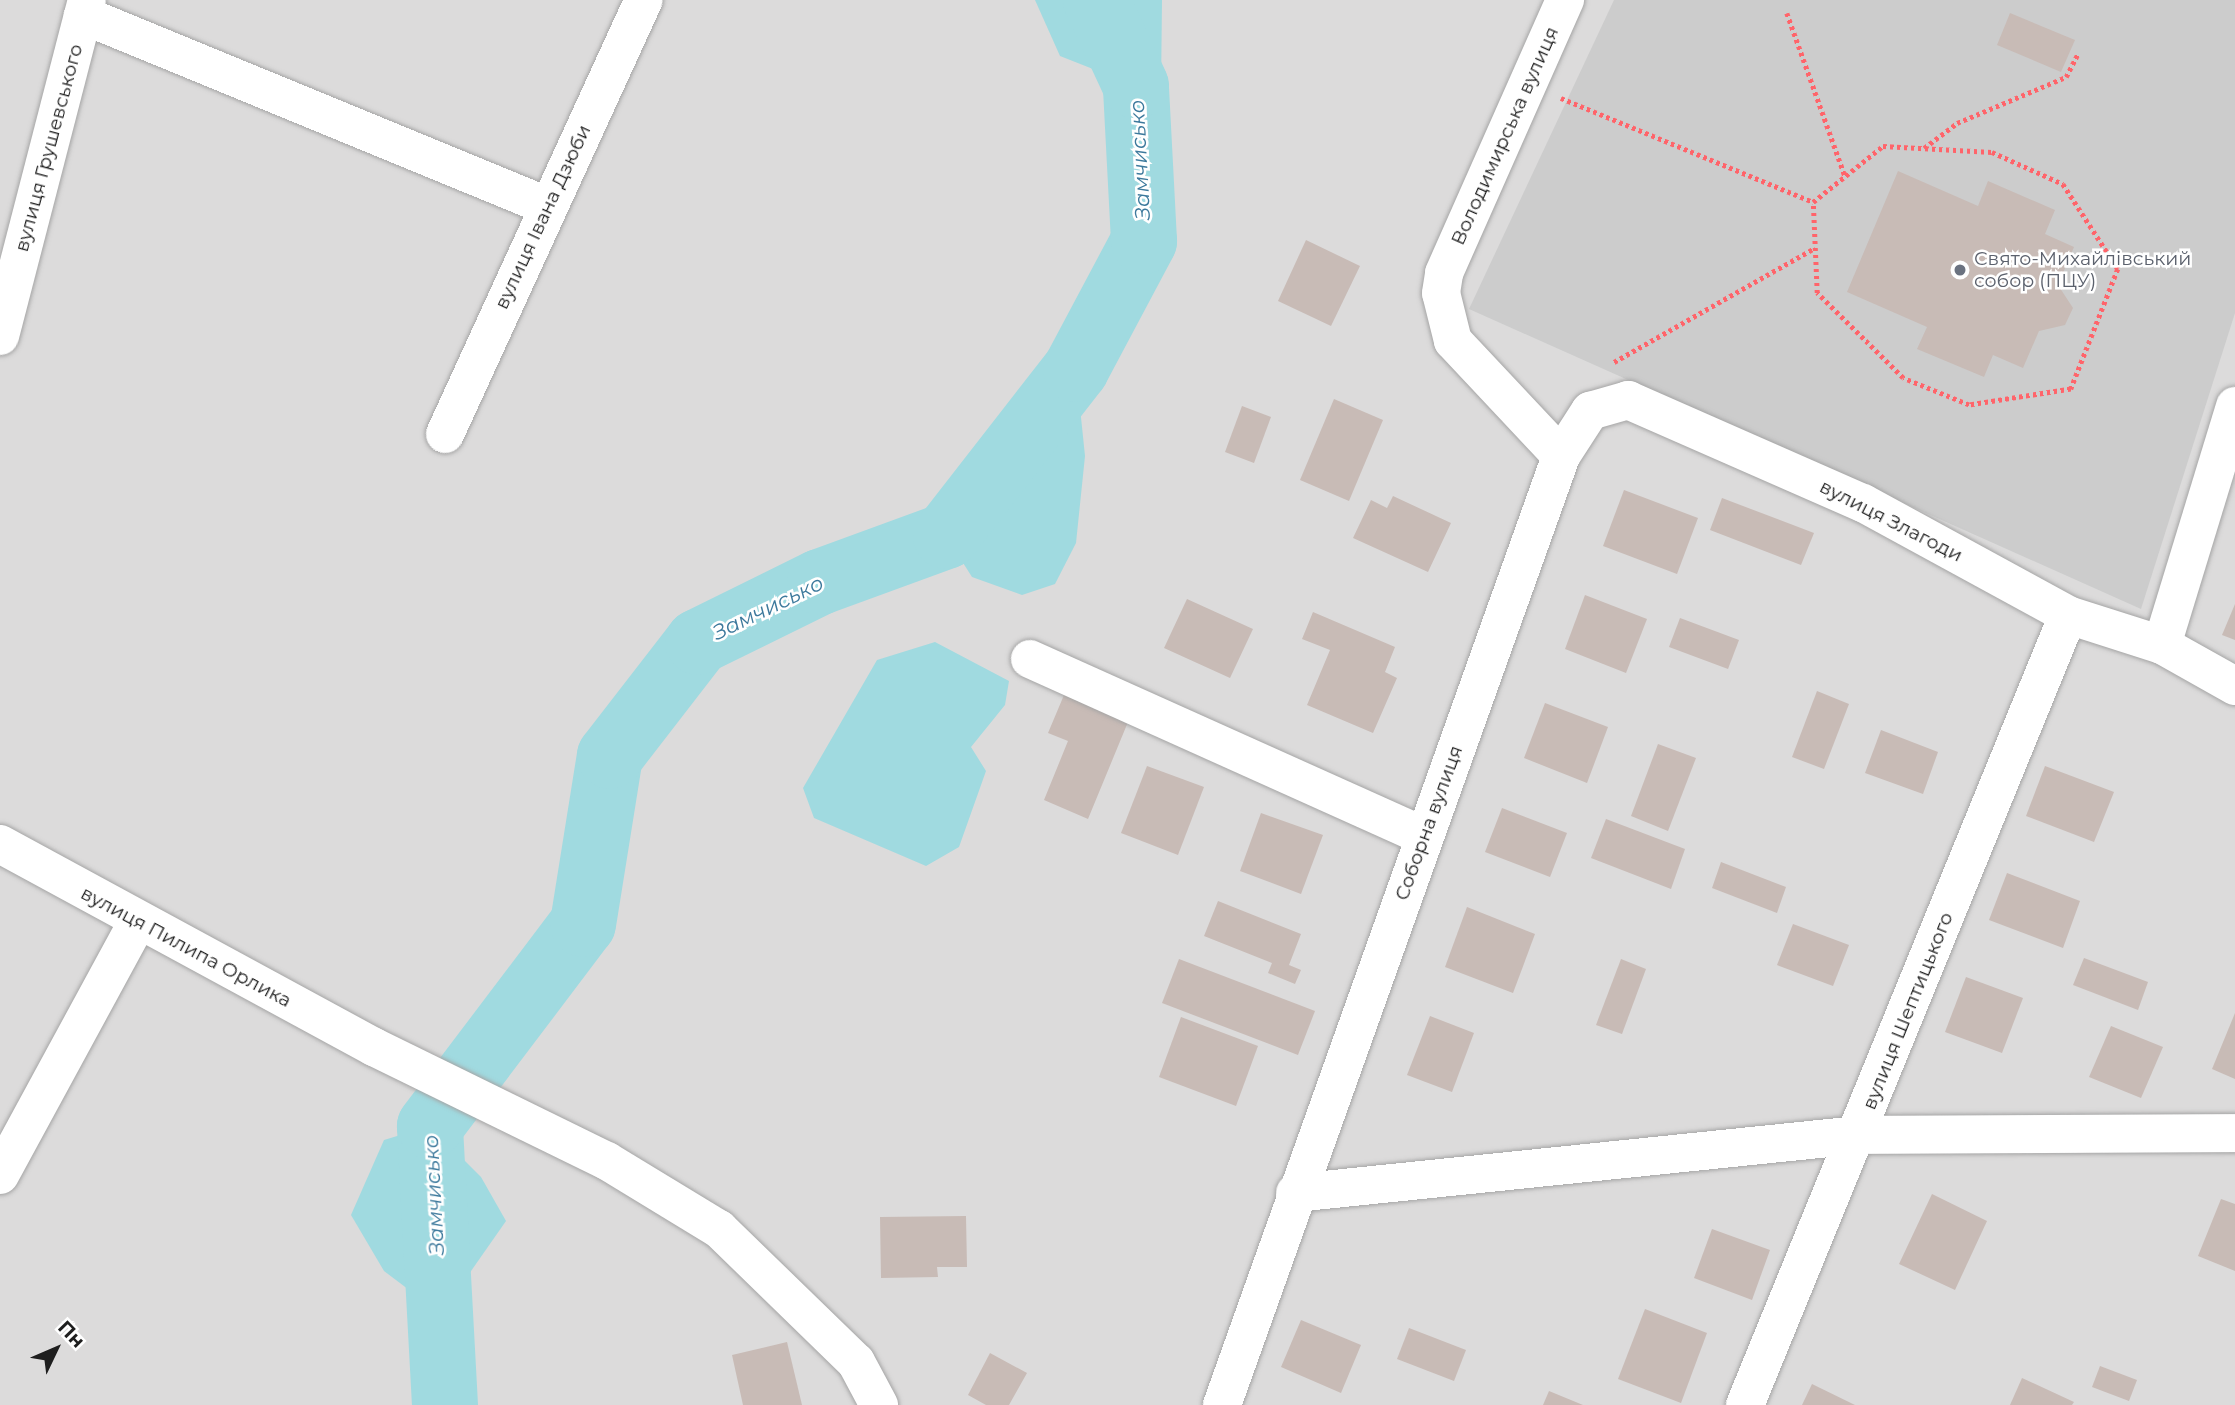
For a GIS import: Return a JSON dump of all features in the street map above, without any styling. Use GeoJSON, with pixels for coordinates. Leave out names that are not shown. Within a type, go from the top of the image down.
{"type":"FeatureCollection","features":[{"type":"Feature","properties":{"kind":"street","name":"вулиця Івана Дзюби"},"geometry":{"type":"LineString","coordinates":[[445,435],[547,206],[644,0]]}},
{"type":"Feature","properties":{"kind":"street","name":"Володимирська вулиця"},"geometry":{"type":"LineString","coordinates":[[1561,456],[1453,341],[1441,293],[1444,273],[1565,0]]}},
{"type":"Feature","properties":{"kind":"street"},"geometry":{"type":"LineString","coordinates":[[85,8],[547,206]]}},
{"type":"Feature","properties":{"kind":"street","name":"вулиця Грушевського"},"geometry":{"type":"LineString","coordinates":[[0,336],[85,8]]}},
{"type":"Feature","properties":{"kind":"street","name":"вулиця Злагоди"},"geometry":{"type":"LineString","coordinates":[[1561,456],[1590,411],[1628,400],[1863,503],[2068,615],[2162,645],[2235,686]]}},
{"type":"Feature","properties":{"kind":"street"},"geometry":{"type":"LineString","coordinates":[[2162,645],[2235,406]]}},
{"type":"Feature","properties":{"kind":"street","name":"Соборна вулиця"},"geometry":{"type":"LineString","coordinates":[[1222,1405],[1295,1193],[1561,456]]}},
{"type":"Feature","properties":{"kind":"street","name":"вулиця Шептицького"},"geometry":{"type":"LineString","coordinates":[[1745,1405],[1858,1135],[2068,615]]}},
{"type":"Feature","properties":{"kind":"street"},"geometry":{"type":"LineString","coordinates":[[1030,659],[1424,836]]}},
{"type":"Feature","properties":{"kind":"street","name":"вулиця Пилипа Орлика"},"geometry":{"type":"LineString","coordinates":[[0,844],[137,923],[374,1047],[542,1132],[607,1161],[719,1229],[856,1362],[879,1405]]}},
{"type":"Feature","properties":{"kind":"street"},"geometry":{"type":"LineString","coordinates":[[0,1175],[137,923]]}},
{"type":"Feature","properties":{"kind":"street"},"geometry":{"type":"LineString","coordinates":[[1295,1193],[1858,1135],[2235,1133]]}},
{"type":"Feature","properties":{"kind":"path"},"geometry":{"type":"LineString","coordinates":[[1787,13],[1845,176]]}},
{"type":"Feature","properties":{"kind":"path"},"geometry":{"type":"LineString","coordinates":[[1923,148],[1957,123],[2066,78],[2078,53]]}},
{"type":"Feature","properties":{"kind":"path"},"geometry":{"type":"LineString","coordinates":[[1528,82],[1813,202]]}},
{"type":"Feature","properties":{"kind":"path"},"geometry":{"type":"LineString","coordinates":[[1882,146],[1992,152],[2063,184],[2118,269],[2071,389],[1969,405],[1903,378],[1817,293],[1813,202],[1882,146]]}},
{"type":"Feature","properties":{"kind":"path"},"geometry":{"type":"LineString","coordinates":[[1602,369],[1815,248]]}},
{"type":"Feature","properties":{"kind":"shaded area"},"geometry":{"type":"Polygon","coordinates":[[[0,0],[2235,0],[2235,1405],[0,1405],[0,0]]]}},
{"type":"Feature","properties":{"kind":"shaded area"},"geometry":{"type":"Polygon","coordinates":[[[1614,0],[2235,0],[2235,313],[2141,609],[1469,309],[1614,0]]]}},
{"type":"Feature","properties":{"kind":"water"},"geometry":{"type":"Polygon","coordinates":[[[1035,0],[1162,0],[1161,88],[1136,86],[1060,56],[1035,0]]]}},
{"type":"Feature","properties":{"kind":"water"},"geometry":{"type":"Polygon","coordinates":[[[1076,369],[1085,456],[1076,543],[1055,584],[1022,595],[972,577],[946,536],[1011,426],[1076,369]]]}},
{"type":"Feature","properties":{"kind":"water"},"geometry":{"type":"Polygon","coordinates":[[[935,642],[1009,681],[1005,705],[971,747],[986,771],[959,847],[926,866],[814,818],[803,788],[877,660],[935,642]]]}},
{"type":"Feature","properties":{"kind":"water"},"geometry":{"type":"Polygon","coordinates":[[[430,1126],[481,1177],[506,1221],[441,1314],[384,1271],[351,1215],[384,1140],[430,1126]]]}},
{"type":"Feature","properties":{"kind":"building"},"geometry":{"type":"Polygon","coordinates":[[[2010,13],[2075,40],[2061,72],[1997,45],[2010,13]]]}},
{"type":"Feature","properties":{"kind":"building","name":"Свято-Михайлівський собор (ПЦУ)"},"geometry":{"type":"Polygon","coordinates":[[[1898,171],[1978,206],[1988,181],[2055,210],[2045,234],[2074,247],[2058,285],[2073,308],[2065,325],[2039,331],[2023,368],[1993,355],[1984,377],[1917,349],[1927,327],[1847,292],[1898,171]]]}},
{"type":"Feature","properties":{"kind":"building"},"geometry":{"type":"Polygon","coordinates":[[[1306,240],[1360,266],[1331,326],[1278,301],[1306,240]]]}},
{"type":"Feature","properties":{"kind":"building"},"geometry":{"type":"Polygon","coordinates":[[[1334,399],[1383,420],[1349,501],[1300,480],[1334,399]]]}},
{"type":"Feature","properties":{"kind":"building"},"geometry":{"type":"Polygon","coordinates":[[[1242,406],[1271,417],[1254,463],[1225,452],[1242,406]]]}},
{"type":"Feature","properties":{"kind":"building"},"geometry":{"type":"Polygon","coordinates":[[[1624,490],[1698,518],[1677,574],[1603,546],[1624,490]]]}},
{"type":"Feature","properties":{"kind":"building"},"geometry":{"type":"Polygon","coordinates":[[[1393,496],[1451,523],[1428,572],[1353,538],[1371,500],[1387,508],[1393,496]]]}},
{"type":"Feature","properties":{"kind":"building"},"geometry":{"type":"Polygon","coordinates":[[[1722,498],[1814,533],[1801,565],[1710,530],[1722,498]]]}},
{"type":"Feature","properties":{"kind":"building"},"geometry":{"type":"Polygon","coordinates":[[[1585,595],[1647,619],[1626,673],[1565,649],[1585,595]]]}},
{"type":"Feature","properties":{"kind":"building"},"geometry":{"type":"Polygon","coordinates":[[[1187,599],[1253,629],[1230,678],[1164,648],[1187,599]]]}},
{"type":"Feature","properties":{"kind":"building"},"geometry":{"type":"Polygon","coordinates":[[[2235,604],[2235,640],[2222,635],[2235,604]]]}},
{"type":"Feature","properties":{"kind":"building"},"geometry":{"type":"Polygon","coordinates":[[[1313,612],[1395,647],[1385,672],[1397,678],[1373,733],[1307,705],[1330,650],[1302,639],[1313,612]]]}},
{"type":"Feature","properties":{"kind":"building"},"geometry":{"type":"Polygon","coordinates":[[[1680,618],[1739,640],[1728,669],[1669,647],[1680,618]]]}},
{"type":"Feature","properties":{"kind":"building"},"geometry":{"type":"Polygon","coordinates":[[[1817,691],[1849,704],[1824,769],[1792,757],[1817,691]]]}},
{"type":"Feature","properties":{"kind":"building"},"geometry":{"type":"Polygon","coordinates":[[[1064,695],[1128,722],[1088,819],[1044,800],[1068,741],[1048,733],[1064,695]]]}},
{"type":"Feature","properties":{"kind":"building"},"geometry":{"type":"Polygon","coordinates":[[[1545,703],[1608,727],[1587,783],[1524,758],[1545,703]]]}},
{"type":"Feature","properties":{"kind":"building"},"geometry":{"type":"Polygon","coordinates":[[[1881,730],[1938,752],[1923,794],[1865,773],[1881,730]]]}},
{"type":"Feature","properties":{"kind":"building"},"geometry":{"type":"Polygon","coordinates":[[[1658,744],[1696,758],[1668,831],[1631,816],[1658,744]]]}},
{"type":"Feature","properties":{"kind":"building"},"geometry":{"type":"Polygon","coordinates":[[[1147,766],[1204,787],[1178,855],[1121,833],[1147,766]]]}},
{"type":"Feature","properties":{"kind":"building"},"geometry":{"type":"Polygon","coordinates":[[[2045,766],[2114,792],[2094,842],[2026,816],[2045,766]]]}},
{"type":"Feature","properties":{"kind":"building"},"geometry":{"type":"Polygon","coordinates":[[[1502,808],[1567,833],[1550,877],[1485,852],[1502,808]]]}},
{"type":"Feature","properties":{"kind":"building"},"geometry":{"type":"Polygon","coordinates":[[[1261,813],[1323,835],[1301,894],[1240,871],[1261,813]]]}},
{"type":"Feature","properties":{"kind":"building"},"geometry":{"type":"Polygon","coordinates":[[[1606,819],[1685,849],[1671,889],[1591,858],[1606,819]]]}},
{"type":"Feature","properties":{"kind":"building"},"geometry":{"type":"Polygon","coordinates":[[[1721,862],[1786,887],[1777,913],[1712,888],[1721,862]]]}},
{"type":"Feature","properties":{"kind":"building"},"geometry":{"type":"Polygon","coordinates":[[[2007,873],[2080,901],[2063,948],[1989,920],[2007,873]]]}},
{"type":"Feature","properties":{"kind":"building"},"geometry":{"type":"Polygon","coordinates":[[[1218,901],[1301,934],[1289,965],[1301,970],[1295,984],[1268,973],[1272,963],[1204,936],[1218,901]]]}},
{"type":"Feature","properties":{"kind":"building"},"geometry":{"type":"Polygon","coordinates":[[[1467,907],[1535,934],[1513,993],[1445,967],[1467,907]]]}},
{"type":"Feature","properties":{"kind":"building"},"geometry":{"type":"Polygon","coordinates":[[[1793,924],[1849,945],[1833,986],[1777,965],[1793,924]]]}},
{"type":"Feature","properties":{"kind":"building"},"geometry":{"type":"Polygon","coordinates":[[[2084,958],[2148,982],[2138,1010],[2073,985],[2084,958]]]}},
{"type":"Feature","properties":{"kind":"building"},"geometry":{"type":"Polygon","coordinates":[[[1179,959],[1315,1011],[1298,1055],[1162,1003],[1179,959]]]}},
{"type":"Feature","properties":{"kind":"building"},"geometry":{"type":"Polygon","coordinates":[[[1621,959],[1646,969],[1622,1034],[1596,1025],[1621,959]]]}},
{"type":"Feature","properties":{"kind":"building"},"geometry":{"type":"Polygon","coordinates":[[[1966,977],[2023,998],[2002,1053],[1945,1032],[1966,977]]]}},
{"type":"Feature","properties":{"kind":"building"},"geometry":{"type":"Polygon","coordinates":[[[2235,1013],[2235,1079],[2212,1069],[2235,1013]]]}},
{"type":"Feature","properties":{"kind":"building"},"geometry":{"type":"Polygon","coordinates":[[[1430,1016],[1474,1033],[1452,1092],[1407,1075],[1430,1016]]]}},
{"type":"Feature","properties":{"kind":"building"},"geometry":{"type":"Polygon","coordinates":[[[1181,1017],[1258,1046],[1236,1106],[1159,1077],[1181,1017]]]}},
{"type":"Feature","properties":{"kind":"building"},"geometry":{"type":"Polygon","coordinates":[[[2111,1026],[2163,1047],[2141,1098],[2089,1077],[2111,1026]]]}},
{"type":"Feature","properties":{"kind":"building"},"geometry":{"type":"Polygon","coordinates":[[[1932,1194],[1987,1221],[1955,1290],[1899,1264],[1932,1194]]]}},
{"type":"Feature","properties":{"kind":"building"},"geometry":{"type":"Polygon","coordinates":[[[2221,1199],[2235,1204],[2235,1271],[2198,1256],[2221,1199]]]}},
{"type":"Feature","properties":{"kind":"building"},"geometry":{"type":"Polygon","coordinates":[[[966,1216],[967,1267],[937,1267],[938,1277],[881,1278],[880,1217],[966,1216]]]}},
{"type":"Feature","properties":{"kind":"building"},"geometry":{"type":"Polygon","coordinates":[[[1712,1229],[1770,1250],[1752,1300],[1694,1278],[1712,1229]]]}},
{"type":"Feature","properties":{"kind":"building"},"geometry":{"type":"Polygon","coordinates":[[[1645,1309],[1707,1333],[1681,1403],[1618,1379],[1645,1309]]]}},
{"type":"Feature","properties":{"kind":"building"},"geometry":{"type":"Polygon","coordinates":[[[1301,1320],[1361,1345],[1341,1393],[1281,1367],[1301,1320]]]}},
{"type":"Feature","properties":{"kind":"building"},"geometry":{"type":"Polygon","coordinates":[[[1409,1328],[1466,1350],[1454,1381],[1397,1359],[1409,1328]]]}},
{"type":"Feature","properties":{"kind":"building"},"geometry":{"type":"Polygon","coordinates":[[[787,1342],[802,1405],[743,1405],[732,1355],[787,1342]]]}},
{"type":"Feature","properties":{"kind":"building"},"geometry":{"type":"Polygon","coordinates":[[[990,1353],[1027,1373],[1009,1405],[986,1405],[968,1395],[990,1353]]]}},
{"type":"Feature","properties":{"kind":"building"},"geometry":{"type":"Polygon","coordinates":[[[2100,1366],[2137,1380],[2129,1401],[2092,1387],[2100,1366]]]}},
{"type":"Feature","properties":{"kind":"building"},"geometry":{"type":"Polygon","coordinates":[[[2022,1378],[2074,1402],[2072,1405],[2010,1405],[2022,1378]]]}},
{"type":"Feature","properties":{"kind":"building"},"geometry":{"type":"Polygon","coordinates":[[[1812,1384],[1855,1405],[1802,1405],[1812,1384]]]}},
{"type":"Feature","properties":{"kind":"building"},"geometry":{"type":"Polygon","coordinates":[[[1549,1391],[1583,1405],[1543,1405],[1549,1391]]]}},
{"type":"Feature","properties":{"kind":"waterway","name":"Замчисько"},"geometry":{"type":"LineString","coordinates":[[445,1405],[430,1126],[583,924],[610,756],[698,642],[820,582],[946,536],[1076,369],[1144,241],[1136,86],[1096,0]]}},
{"type":"Feature","properties":{"kind":"place","name":"Свято-Михайлівський собор (ПЦУ)"},"geometry":{"type":"Point","coordinates":[1960,270]}}]}
